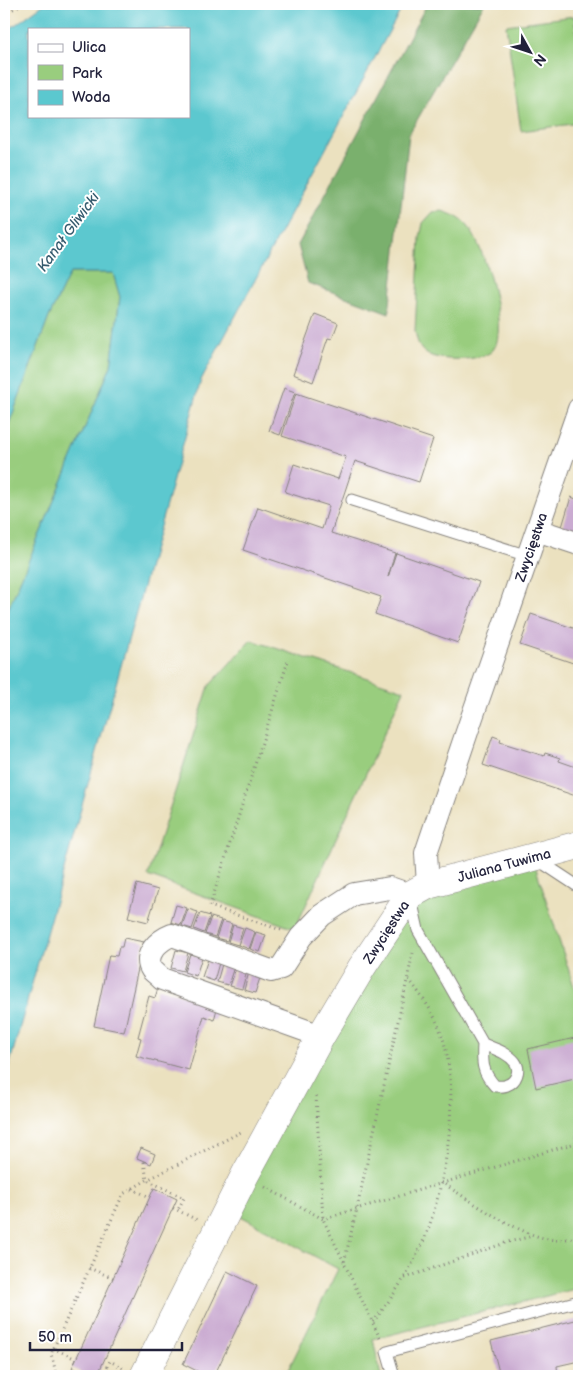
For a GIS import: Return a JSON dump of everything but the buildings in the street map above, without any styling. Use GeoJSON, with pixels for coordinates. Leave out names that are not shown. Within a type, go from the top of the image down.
{"type":"FeatureCollection","features":[{"type":"Feature","properties":{"kind":"street","name":"Zwycięstwa"},"geometry":{"type":"LineString","coordinates":[[135,1372],[321,1036],[362,967],[419,890],[426,853],[579,409]]}},
{"type":"Feature","properties":{"kind":"street"},"geometry":{"type":"LineString","coordinates":[[537,530],[579,544]]}},
{"type":"Feature","properties":{"kind":"street","name":"Juliana Tuwima"},"geometry":{"type":"LineString","coordinates":[[419,890],[532,856],[579,845]]}},
{"type":"Feature","properties":{"kind":"street"},"geometry":{"type":"LineString","coordinates":[[321,1036],[162,979],[152,969],[149,960],[154,947],[162,939],[172,935],[271,970],[281,968],[301,937],[322,915],[354,894],[390,888],[419,890]]}},
{"type":"Feature","properties":{"kind":"lane"},"geometry":{"type":"LineString","coordinates":[[352,500],[528,556]]}},
{"type":"Feature","properties":{"kind":"lane"},"geometry":{"type":"LineString","coordinates":[[532,856],[579,887]]}},
{"type":"Feature","properties":{"kind":"lane"},"geometry":{"type":"LineString","coordinates":[[419,890],[418,930],[483,1044]]}},
{"type":"Feature","properties":{"kind":"lane"},"geometry":{"type":"LineString","coordinates":[[394,1376],[387,1352],[579,1301]]}},
{"type":"Feature","properties":{"kind":"path"},"geometry":{"type":"LineString","coordinates":[[4,14],[22,4]]}},
{"type":"Feature","properties":{"kind":"path"},"geometry":{"type":"LineString","coordinates":[[288,661],[210,906],[301,937]]}},
{"type":"Feature","properties":{"kind":"path"},"geometry":{"type":"LineString","coordinates":[[344,1263],[358,1208],[418,930]]}},
{"type":"Feature","properties":{"kind":"path"},"geometry":{"type":"LineString","coordinates":[[373,1322],[404,1278],[426,1235],[441,1182],[449,1133],[451,1098],[448,1065],[440,1030],[427,1004],[408,978]]}},
{"type":"Feature","properties":{"kind":"path"},"geometry":{"type":"LineString","coordinates":[[302,1069],[316,1092],[323,1219],[387,1352]]}},
{"type":"Feature","properties":{"kind":"path"},"geometry":{"type":"LineString","coordinates":[[57,1376],[51,1354],[53,1348],[123,1194],[243,1131]]}},
{"type":"Feature","properties":{"kind":"path"},"geometry":{"type":"LineString","coordinates":[[245,1175],[323,1219],[579,1142]]}},
{"type":"Feature","properties":{"kind":"path"},"geometry":{"type":"LineString","coordinates":[[144,1162],[147,1180]]}},
{"type":"Feature","properties":{"kind":"path"},"geometry":{"type":"LineString","coordinates":[[147,1180],[184,1198],[178,1210]]}},
{"type":"Feature","properties":{"kind":"path"},"geometry":{"type":"LineString","coordinates":[[441,1182],[509,1224],[534,1236],[557,1240],[579,1237]]}},
{"type":"Feature","properties":{"kind":"path"},"geometry":{"type":"LineString","coordinates":[[132,1189],[150,1198]]}},
{"type":"Feature","properties":{"kind":"path"},"geometry":{"type":"LineString","coordinates":[[404,1278],[508,1242],[534,1236]]}},
{"type":"Feature","properties":{"kind":"path"},"geometry":{"type":"LineString","coordinates":[[89,1268],[113,1278]]}},
{"type":"Feature","properties":{"kind":"path"},"geometry":{"type":"LineString","coordinates":[[53,1348],[76,1359]]}},
{"type":"Feature","properties":{"kind":"path"},"geometry":{"type":"LineString","coordinates":[[103,1376],[110,1361],[135,1372]]}},
{"type":"Feature","properties":{"kind":"path"},"geometry":{"type":"LineString","coordinates":[[100,1368],[106,1370]]}},
{"type":"Feature","properties":{"kind":"green space"},"geometry":{"type":"Polygon","coordinates":[[[427,4],[484,4],[409,134],[389,313],[308,283],[298,245],[427,4]]]}},
{"type":"Feature","properties":{"kind":"green space"},"geometry":{"type":"Polygon","coordinates":[[[574,16],[579,53],[579,123],[521,131],[506,25],[574,16]]]}},
{"type":"Feature","properties":{"kind":"green space"},"geometry":{"type":"Polygon","coordinates":[[[442,211],[461,219],[473,233],[480,248],[492,286],[498,324],[497,340],[493,350],[480,357],[470,359],[438,358],[424,352],[417,340],[415,331],[420,238],[423,223],[433,212],[442,211]]]}},
{"type":"Feature","properties":{"kind":"green space"},"geometry":{"type":"Polygon","coordinates":[[[70,273],[113,273],[120,297],[111,366],[4,619],[4,437],[49,317],[70,273]]]}},
{"type":"Feature","properties":{"kind":"green space"},"geometry":{"type":"Polygon","coordinates":[[[251,640],[404,690],[295,929],[148,876],[209,686],[251,640]]]}},
{"type":"Feature","properties":{"kind":"green space"},"geometry":{"type":"Polygon","coordinates":[[[532,856],[579,1002],[579,1288],[373,1339],[381,1376],[285,1376],[338,1269],[228,1209],[410,895],[532,856]]]}},
{"type":"Feature","properties":{"kind":"water","name":"Kanał Gliwicki"},"geometry":{"type":"Polygon","coordinates":[[[44,4],[404,4],[201,380],[4,1084],[4,619],[111,366],[120,297],[113,273],[70,273],[49,317],[4,437],[4,33],[44,4]]]}}]}
